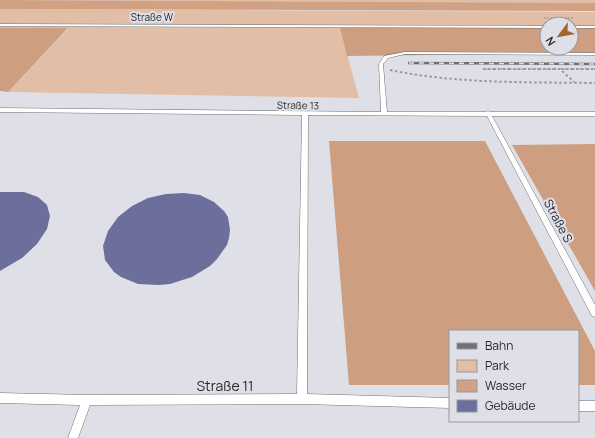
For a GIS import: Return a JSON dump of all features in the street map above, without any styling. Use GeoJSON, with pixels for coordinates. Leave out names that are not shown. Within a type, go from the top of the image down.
{"type":"FeatureCollection","features":[{"type":"Feature","properties":{"kind":"lane","name":"Straße W"},"geometry":{"type":"LineString","coordinates":[[0,25],[539,27]]}},
{"type":"Feature","properties":{"kind":"lane"},"geometry":{"type":"LineString","coordinates":[[579,27],[595,27]]}},
{"type":"Feature","properties":{"kind":"lane"},"geometry":{"type":"LineString","coordinates":[[384,114],[381,64],[386,57],[405,53],[595,54]]}},
{"type":"Feature","properties":{"kind":"lane","name":"Straße 13"},"geometry":{"type":"LineString","coordinates":[[0,110],[305,114],[595,114]]}},
{"type":"Feature","properties":{"kind":"lane","name":"Straße S"},"geometry":{"type":"LineString","coordinates":[[488,113],[595,313]]}},
{"type":"Feature","properties":{"kind":"lane"},"geometry":{"type":"LineString","coordinates":[[302,399],[305,114]]}},
{"type":"Feature","properties":{"kind":"lane","name":"Straße 11"},"geometry":{"type":"LineString","coordinates":[[0,398],[87,400],[302,399],[449,403]]}},
{"type":"Feature","properties":{"kind":"lane"},"geometry":{"type":"LineString","coordinates":[[73,438],[87,400]]}},
{"type":"Feature","properties":{"kind":"lane"},"geometry":{"type":"LineString","coordinates":[[579,406],[595,406]]}},
{"type":"Feature","properties":{"kind":"path"},"geometry":{"type":"LineString","coordinates":[[381,64],[389,70],[414,76],[443,80],[595,83]]}},
{"type":"Feature","properties":{"kind":"path"},"geometry":{"type":"LineString","coordinates":[[484,69],[595,69]]}},
{"type":"Feature","properties":{"kind":"path"},"geometry":{"type":"LineString","coordinates":[[560,69],[575,82]]}},
{"type":"Feature","properties":{"kind":"green space"},"geometry":{"type":"Polygon","coordinates":[[[0,0],[595,0],[595,3],[0,0]]]}},
{"type":"Feature","properties":{"kind":"green space"},"geometry":{"type":"Polygon","coordinates":[[[0,9],[595,12],[595,28],[579,28],[579,16],[539,16],[539,28],[340,28],[359,98],[8,92],[68,29],[0,28],[0,9]]]}},
{"type":"Feature","properties":{"kind":"shaded area"},"geometry":{"type":"Polygon","coordinates":[[[0,28],[68,28],[8,92],[0,91],[0,28]]]}},
{"type":"Feature","properties":{"kind":"shaded area"},"geometry":{"type":"Polygon","coordinates":[[[340,28],[539,28],[539,54],[347,56],[340,28]]]}},
{"type":"Feature","properties":{"kind":"shaded area"},"geometry":{"type":"Polygon","coordinates":[[[579,28],[595,28],[595,53],[579,53],[579,28]]]}},
{"type":"Feature","properties":{"kind":"shaded area"},"geometry":{"type":"Polygon","coordinates":[[[329,141],[485,141],[595,351],[595,385],[579,385],[579,330],[449,330],[449,385],[349,385],[329,141]]]}},
{"type":"Feature","properties":{"kind":"shaded area"},"geometry":{"type":"Polygon","coordinates":[[[595,144],[595,291],[512,145],[595,144]]]}},
{"type":"Feature","properties":{"kind":"water"},"geometry":{"type":"Polygon","coordinates":[[[0,0],[595,3],[595,11],[0,9],[0,0]]]}},
{"type":"Feature","properties":{"kind":"building"},"geometry":{"type":"Polygon","coordinates":[[[0,192],[24,192],[38,197],[47,205],[50,216],[47,229],[37,244],[22,258],[0,271],[0,192]]]}},
{"type":"Feature","properties":{"kind":"building"},"geometry":{"type":"Polygon","coordinates":[[[184,193],[200,195],[214,202],[228,217],[230,230],[229,238],[227,245],[217,259],[210,266],[192,277],[170,284],[138,284],[121,277],[114,272],[105,260],[103,246],[108,231],[118,217],[132,206],[148,198],[166,194],[184,193]]]}},
{"type":"Feature","properties":{"kind":"railway"},"geometry":{"type":"LineString","coordinates":[[409,63],[595,64]]}}]}
